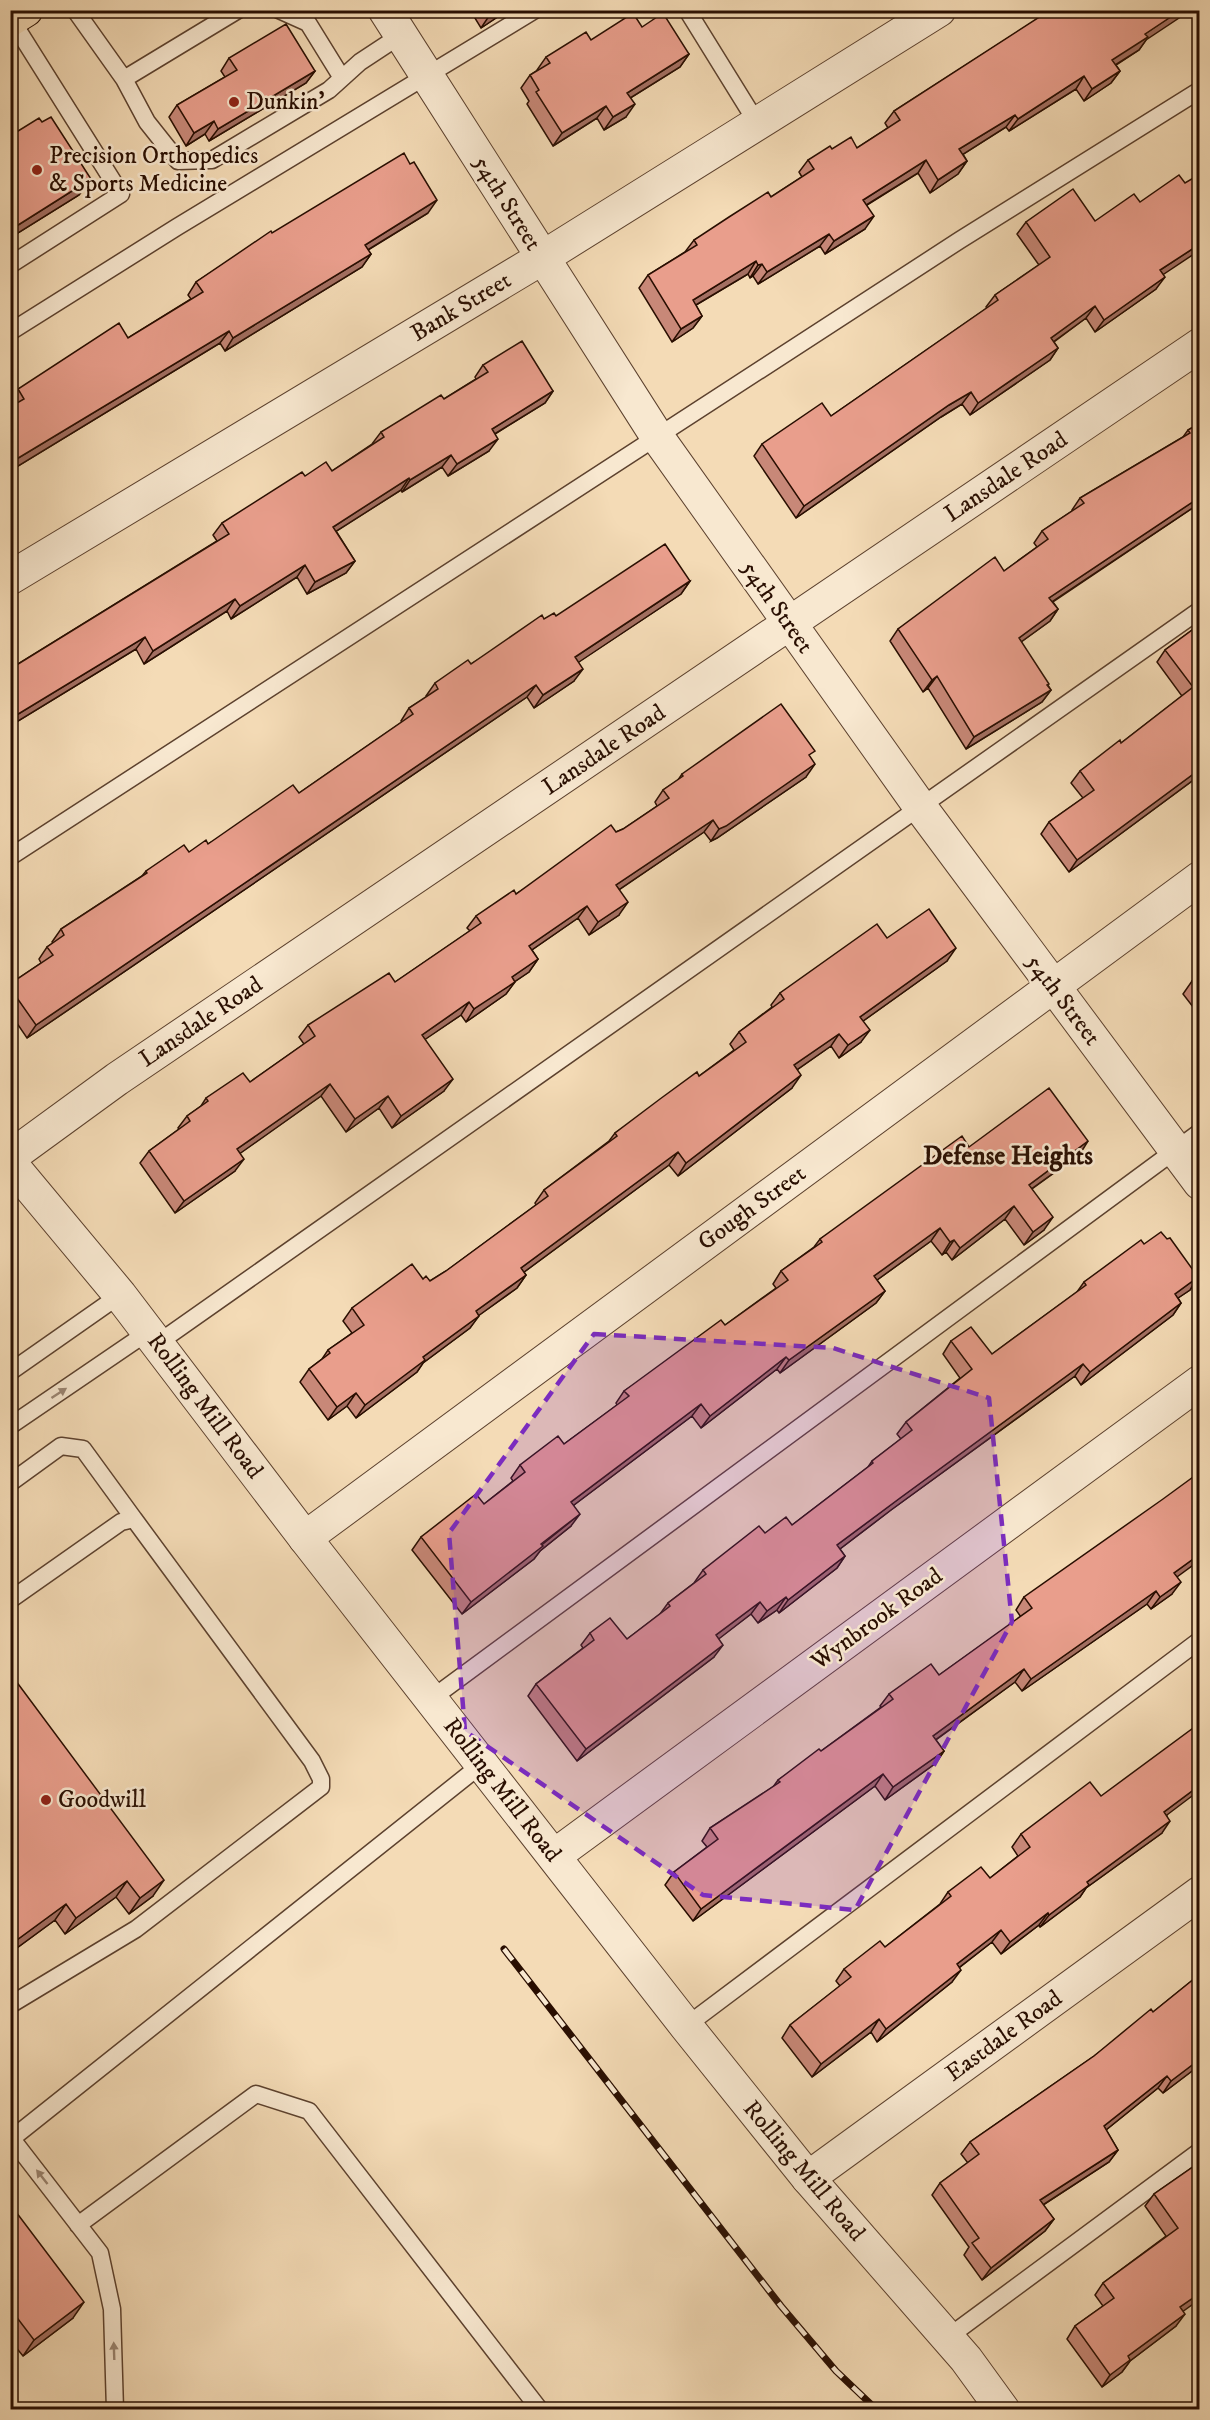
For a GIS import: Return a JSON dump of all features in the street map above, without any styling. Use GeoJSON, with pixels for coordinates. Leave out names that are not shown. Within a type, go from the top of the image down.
{"type":"FeatureCollection","features":[{"type":"Feature","properties":{"kind":"main road"},"geometry":{"type":"LineString","coordinates":[[11,20],[26,10]]}},
{"type":"Feature","properties":{"kind":"street","name":"Bank Street"},"geometry":{"type":"LineString","coordinates":[[10,578],[542,258],[939,10]]}},
{"type":"Feature","properties":{"kind":"street","name":"54th Street"},"geometry":{"type":"LineString","coordinates":[[393,23],[658,438],[789,624],[1052,988],[1187,1141],[1200,1183]]}},
{"type":"Feature","properties":{"kind":"street","name":"Lansdale Road"},"geometry":{"type":"LineString","coordinates":[[10,1157],[117,1079],[1200,345]]}},
{"type":"Feature","properties":{"kind":"street","name":"Gough Street"},"geometry":{"type":"LineString","coordinates":[[305,1538],[1200,878]]}},
{"type":"Feature","properties":{"kind":"street","name":"Rolling Mill Road"},"geometry":{"type":"LineString","coordinates":[[10,1163],[120,1294],[305,1538],[686,2026],[808,2178],[966,2359],[1003,2409]]}},
{"type":"Feature","properties":{"kind":"street","name":"Wynbrook Road"},"geometry":{"type":"LineString","coordinates":[[554,1856],[1200,1382]]}},
{"type":"Feature","properties":{"kind":"street","name":"Eastdale Road"},"geometry":{"type":"LineString","coordinates":[[808,2178],[1200,1893]]}},
{"type":"Feature","properties":{"kind":"lane"},"geometry":{"type":"LineString","coordinates":[[75,10],[124,79],[147,122],[178,161],[212,160],[329,90],[360,62],[393,23]]}},
{"type":"Feature","properties":{"kind":"lane"},"geometry":{"type":"LineString","coordinates":[[124,79],[238,10]]}},
{"type":"Feature","properties":{"kind":"lane"},"geometry":{"type":"LineString","coordinates":[[279,10],[308,23],[342,78]]}},
{"type":"Feature","properties":{"kind":"lane"},"geometry":{"type":"LineString","coordinates":[[10,332],[177,227],[535,10]]}},
{"type":"Feature","properties":{"kind":"lane"},"geometry":{"type":"LineString","coordinates":[[687,10],[757,123]]}},
{"type":"Feature","properties":{"kind":"lane"},"geometry":{"type":"LineString","coordinates":[[10,266],[121,194],[11,20]]}},
{"type":"Feature","properties":{"kind":"lane"},"geometry":{"type":"LineString","coordinates":[[10,857],[960,240],[1200,90]]}},
{"type":"Feature","properties":{"kind":"lane"},"geometry":{"type":"LineString","coordinates":[[10,1426],[153,1338],[921,808],[1200,610]]}},
{"type":"Feature","properties":{"kind":"lane"},"geometry":{"type":"LineString","coordinates":[[431,1699],[1187,1141]]}},
{"type":"Feature","properties":{"kind":"lane"},"geometry":{"type":"LineString","coordinates":[[10,1372],[120,1294]]}},
{"type":"Feature","properties":{"kind":"lane"},"geometry":{"type":"LineString","coordinates":[[10,1483],[62,1446],[83,1449],[312,1761],[321,1779],[321,1786],[136,1929],[10,2004]]}},
{"type":"Feature","properties":{"kind":"lane"},"geometry":{"type":"LineString","coordinates":[[10,1600],[121,1522],[134,1519]]}},
{"type":"Feature","properties":{"kind":"lane"},"geometry":{"type":"LineString","coordinates":[[686,2026],[1200,1640]]}},
{"type":"Feature","properties":{"kind":"lane"},"geometry":{"type":"LineString","coordinates":[[115,2409],[112,2309],[100,2253],[11,2139],[482,1764]]}},
{"type":"Feature","properties":{"kind":"lane"},"geometry":{"type":"LineString","coordinates":[[78,2225],[256,2094],[309,2111],[540,2409]]}},
{"type":"Feature","properties":{"kind":"lane"},"geometry":{"type":"LineString","coordinates":[[947,2338],[1200,2151]]}},
{"type":"Feature","properties":{"kind":"highlighted area"},"geometry":{"type":"Polygon","coordinates":[[[594,1334],[833,1348],[989,1398],[1012,1622],[855,1910],[703,1895],[465,1731],[449,1533],[594,1334]]]}},
{"type":"Feature","properties":{"kind":"building"},"geometry":{"type":"Polygon","coordinates":[[[486,10],[498,10],[489,16],[486,10]]]}},
{"type":"Feature","properties":{"kind":"building"},"geometry":{"type":"Polygon","coordinates":[[[1045,10],[1181,10],[1145,34],[1148,37],[1112,60],[1120,71],[1092,89],[1084,76],[1018,119],[1015,115],[959,149],[967,161],[938,180],[926,160],[863,200],[874,216],[834,241],[829,234],[767,272],[762,264],[758,265],[756,261],[693,300],[702,316],[681,329],[648,275],[697,245],[694,240],[768,192],[771,197],[814,169],[808,160],[830,146],[832,149],[851,137],[857,148],[900,120],[894,111],[1041,16],[1040,14],[1045,10]]]}},
{"type":"Feature","properties":{"kind":"building"},"geometry":{"type":"Polygon","coordinates":[[[633,13],[642,27],[663,13],[689,54],[627,93],[635,104],[613,117],[606,106],[562,133],[536,92],[539,90],[530,75],[550,63],[546,57],[586,32],[591,40],[633,13]]]}},
{"type":"Feature","properties":{"kind":"building","name":"Dunkin'"},"geometry":{"type":"Polygon","coordinates":[[[286,24],[315,71],[218,129],[214,121],[194,133],[177,105],[237,70],[229,58],[286,24]]]}},
{"type":"Feature","properties":{"kind":"building","name":"Precision Orthopedics & Sports Medicine"},"geometry":{"type":"Polygon","coordinates":[[[51,117],[91,179],[15,227],[10,220],[10,136],[39,118],[42,122],[51,117]]]}},
{"type":"Feature","properties":{"kind":"building"},"geometry":{"type":"Polygon","coordinates":[[[404,153],[410,164],[414,162],[437,200],[365,245],[371,254],[233,338],[229,331],[10,463],[10,407],[24,399],[18,389],[119,323],[128,338],[203,292],[196,282],[271,231],[272,233],[404,153]]]}},
{"type":"Feature","properties":{"kind":"building"},"geometry":{"type":"Polygon","coordinates":[[[1200,174],[1200,244],[1160,270],[1165,277],[1104,320],[1095,306],[1051,338],[1058,348],[978,403],[971,392],[949,405],[804,506],[762,444],[822,403],[831,416],[998,300],[995,295],[1050,257],[1026,222],[1073,189],[1095,221],[1134,194],[1140,202],[1179,175],[1185,183],[1200,174]]]}},
{"type":"Feature","properties":{"kind":"building"},"geometry":{"type":"Polygon","coordinates":[[[522,341],[553,391],[492,429],[498,439],[457,464],[451,455],[410,480],[409,478],[333,527],[355,561],[315,582],[305,565],[240,606],[235,599],[153,651],[145,637],[10,719],[10,669],[229,534],[222,523],[302,472],[305,476],[326,462],[332,471],[384,437],[381,432],[441,395],[444,399],[488,372],[483,365],[522,341]]]}},
{"type":"Feature","properties":{"kind":"building"},"geometry":{"type":"Polygon","coordinates":[[[1200,423],[1200,497],[1049,598],[1058,609],[1019,638],[1051,690],[974,737],[937,676],[932,680],[898,629],[995,557],[1004,571],[1048,539],[1042,531],[1084,503],[1080,498],[1190,433],[1188,430],[1200,423]]]}},
{"type":"Feature","properties":{"kind":"building"},"geometry":{"type":"Polygon","coordinates":[[[665,544],[690,581],[575,657],[583,669],[543,695],[536,685],[36,1025],[10,988],[10,984],[53,955],[47,947],[64,935],[61,929],[147,873],[146,871],[184,845],[189,852],[206,840],[208,844],[293,785],[299,793],[413,714],[409,708],[438,689],[435,683],[468,660],[471,664],[542,615],[544,619],[554,613],[556,616],[665,544]]]}},
{"type":"Feature","properties":{"kind":"building"},"geometry":{"type":"Polygon","coordinates":[[[1199,625],[1200,769],[1077,860],[1049,822],[1094,790],[1080,771],[1120,740],[1121,743],[1193,687],[1165,650],[1199,625]]]}},
{"type":"Feature","properties":{"kind":"building"},"geometry":{"type":"Polygon","coordinates":[[[781,704],[815,751],[809,755],[815,764],[726,826],[719,829],[713,820],[616,885],[628,902],[598,922],[587,906],[529,946],[538,959],[512,977],[515,982],[474,1009],[469,1002],[422,1035],[453,1079],[401,1116],[388,1096],[355,1119],[330,1084],[237,1149],[244,1159],[184,1201],[149,1151],[190,1121],[187,1116],[208,1101],[206,1098],[243,1073],[250,1082],[315,1036],[308,1025],[389,973],[395,982],[481,923],[476,916],[514,890],[516,894],[611,825],[616,832],[623,829],[669,798],[663,790],[683,776],[682,774],[781,704]]]}},
{"type":"Feature","properties":{"kind":"building"},"geometry":{"type":"Polygon","coordinates":[[[929,909],[956,948],[860,1017],[870,1030],[848,1045],[839,1034],[794,1065],[801,1075],[686,1163],[678,1152],[521,1268],[526,1275],[476,1311],[479,1316],[423,1357],[425,1360],[365,1405],[356,1393],[337,1407],[309,1369],[330,1353],[328,1350],[364,1325],[352,1308],[412,1264],[423,1279],[426,1276],[430,1281],[446,1271],[548,1196],[544,1190],[617,1136],[615,1133],[697,1072],[699,1076],[746,1042],[739,1032],[784,999],[780,993],[877,924],[887,938],[929,909]]]}},
{"type":"Feature","properties":{"kind":"building"},"geometry":{"type":"Polygon","coordinates":[[[1200,975],[1200,992],[1192,981],[1200,975]]]}},
{"type":"Feature","properties":{"kind":"building"},"geometry":{"type":"Polygon","coordinates":[[[1049,1088],[1088,1141],[1029,1185],[1053,1217],[1033,1232],[1014,1206],[960,1248],[954,1240],[950,1242],[940,1228],[874,1276],[885,1291],[789,1360],[786,1357],[710,1416],[701,1404],[571,1502],[580,1514],[471,1602],[421,1537],[476,1494],[484,1504],[525,1472],[520,1465],[558,1436],[564,1444],[629,1396],[624,1391],[721,1320],[725,1325],[788,1280],[781,1271],[822,1242],[820,1239],[962,1136],[969,1147],[1049,1088]]]}},
{"type":"Feature","properties":{"kind":"building"},"geometry":{"type":"Polygon","coordinates":[[[1161,1232],[1167,1239],[1170,1238],[1198,1277],[1175,1294],[1181,1303],[1090,1372],[1083,1364],[837,1545],[845,1556],[788,1600],[786,1597],[767,1611],[760,1602],[716,1635],[723,1645],[586,1749],[536,1684],[594,1640],[590,1633],[610,1618],[627,1639],[670,1606],[668,1603],[706,1574],[703,1570],[759,1526],[765,1533],[786,1517],[792,1525],[873,1463],[872,1461],[912,1430],[906,1422],[972,1369],[951,1341],[971,1327],[992,1354],[1086,1285],[1084,1282],[1141,1240],[1144,1244],[1161,1232]]]}},
{"type":"Feature","properties":{"kind":"building"},"geometry":{"type":"Polygon","coordinates":[[[1200,1472],[1200,1554],[1174,1573],[1181,1582],[1160,1597],[1156,1591],[1031,1679],[1024,1669],[933,1736],[944,1751],[893,1787],[883,1774],[701,1909],[674,1872],[718,1839],[710,1828],[780,1782],[778,1780],[819,1749],[821,1751],[893,1699],[889,1694],[931,1664],[939,1675],[1032,1608],[1024,1597],[1200,1472]]]}},
{"type":"Feature","properties":{"kind":"building","name":"Goodwill"},"geometry":{"type":"Polygon","coordinates":[[[10,1673],[164,1880],[140,1898],[127,1881],[76,1918],[66,1904],[10,1945],[10,1673]]]}},
{"type":"Feature","properties":{"kind":"building"},"geometry":{"type":"Polygon","coordinates":[[[1200,1723],[1200,1785],[1164,1812],[1170,1821],[1087,1882],[1089,1885],[1010,1942],[1001,1930],[957,1964],[961,1970],[886,2029],[879,2019],[821,2064],[790,2025],[851,1977],[844,1969],[880,1941],[885,1947],[951,1896],[948,1892],[981,1867],[990,1878],[1030,1847],[1021,1834],[1090,1782],[1101,1796],[1200,1723]]]}},
{"type":"Feature","properties":{"kind":"building"},"geometry":{"type":"Polygon","coordinates":[[[1200,1974],[1200,2059],[1171,2081],[1167,2076],[1104,2126],[1118,2150],[1040,2200],[1054,2219],[991,2268],[972,2243],[979,2238],[940,2183],[979,2154],[970,2142],[1094,2056],[1151,2009],[1153,2012],[1200,1974]]]}},
{"type":"Feature","properties":{"kind":"building"},"geometry":{"type":"Polygon","coordinates":[[[1200,2162],[1200,2293],[1180,2307],[1185,2314],[1128,2356],[1130,2360],[1110,2375],[1075,2326],[1114,2298],[1103,2283],[1178,2228],[1154,2194],[1200,2162]]]}},
{"type":"Feature","properties":{"kind":"building"},"geometry":{"type":"Polygon","coordinates":[[[10,2204],[84,2302],[34,2340],[15,2315],[10,2318],[10,2204]]]}},
{"type":"Feature","properties":{"kind":"railway"},"geometry":{"type":"LineString","coordinates":[[504,1949],[781,2306],[836,2371],[877,2410]]}},
{"type":"Feature","properties":{"kind":"place","name":"Dunkin'"},"geometry":{"type":"Point","coordinates":[234,102]}},
{"type":"Feature","properties":{"kind":"place","name":"Precision Orthopedics & Sports Medicine"},"geometry":{"type":"Point","coordinates":[37,170]}},
{"type":"Feature","properties":{"kind":"place","name":"Goodwill"},"geometry":{"type":"Point","coordinates":[46,1800]}},
{"type":"Feature","properties":{"kind":"district","name":"Defense Heights"},"geometry":{"type":"Point","coordinates":[1008,1156]}}]}
